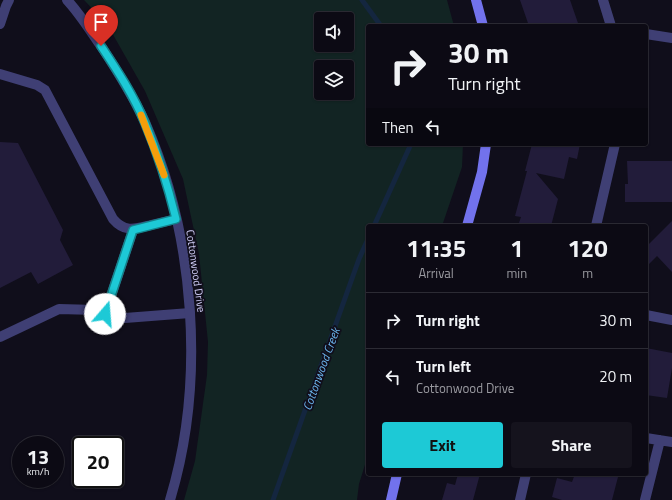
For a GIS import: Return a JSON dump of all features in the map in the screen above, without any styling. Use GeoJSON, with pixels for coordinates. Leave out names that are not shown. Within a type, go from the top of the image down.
{"type":"FeatureCollection","features":[{"type":"Feature","properties":{"kind":"street"},"geometry":{"type":"LineString","coordinates":[[0,24],[9,0]]}},
{"type":"Feature","properties":{"kind":"street","name":"Cottonwood Drive"},"geometry":{"type":"LineString","coordinates":[[67,0],[77,11],[116,69],[145,122],[166,178],[176,219],[185,266],[190,313],[190,397],[180,460],[170,500]]}},
{"type":"Feature","properties":{"kind":"street"},"geometry":{"type":"LineString","coordinates":[[476,0],[482,24]]}},
{"type":"Feature","properties":{"kind":"street"},"geometry":{"type":"LineString","coordinates":[[603,0],[610,24]]}},
{"type":"Feature","properties":{"kind":"street"},"geometry":{"type":"LineString","coordinates":[[648,34],[672,38]]}},
{"type":"Feature","properties":{"kind":"street"},"geometry":{"type":"LineString","coordinates":[[0,74],[37,85],[45,90],[113,219],[125,229],[133,230],[176,219]]}},
{"type":"Feature","properties":{"kind":"street"},"geometry":{"type":"LineString","coordinates":[[468,224],[482,172],[486,146]]}},
{"type":"Feature","properties":{"kind":"street"},"geometry":{"type":"LineString","coordinates":[[596,224],[615,146]]}},
{"type":"Feature","properties":{"kind":"street"},"geometry":{"type":"LineString","coordinates":[[105,314],[133,230]]}},
{"type":"Feature","properties":{"kind":"street"},"geometry":{"type":"LineString","coordinates":[[0,337],[59,309],[85,309],[125,318],[190,313]]}},
{"type":"Feature","properties":{"kind":"street"},"geometry":{"type":"LineString","coordinates":[[648,315],[672,320]]}},
{"type":"Feature","properties":{"kind":"street"},"geometry":{"type":"LineString","coordinates":[[648,438],[672,442]]}},
{"type":"Feature","properties":{"kind":"street"},"geometry":{"type":"LineString","coordinates":[[645,500],[660,440]]}},
{"type":"Feature","properties":{"kind":"street"},"geometry":{"type":"LineString","coordinates":[[391,500],[397,476]]}},
{"type":"Feature","properties":{"kind":"street"},"geometry":{"type":"LineString","coordinates":[[520,500],[526,476]]}},
{"type":"Feature","properties":{"kind":"shaded area"},"geometry":{"type":"Polygon","coordinates":[[[84,0],[447,0],[453,24],[366,24],[366,146],[463,146],[462,167],[443,224],[366,224],[366,461],[359,484],[357,500],[184,500],[195,461],[207,375],[208,342],[199,254],[183,179],[145,91],[107,24],[84,0]]]}},
{"type":"Feature","properties":{"kind":"building"},"geometry":{"type":"Polygon","coordinates":[[[520,0],[570,0],[578,24],[528,24],[520,0]]]}},
{"type":"Feature","properties":{"kind":"building"},"geometry":{"type":"Polygon","coordinates":[[[0,142],[18,143],[63,230],[60,240],[73,265],[38,284],[31,272],[0,288],[0,142]]]}},
{"type":"Feature","properties":{"kind":"building"},"geometry":{"type":"Polygon","coordinates":[[[531,146],[580,146],[577,159],[569,157],[564,179],[536,173],[558,199],[552,224],[519,224],[521,217],[515,216],[527,171],[525,171],[531,146]]]}},
{"type":"Feature","properties":{"kind":"building"},"geometry":{"type":"Polygon","coordinates":[[[627,161],[672,161],[672,202],[625,202],[625,184],[628,184],[627,161]]]}},
{"type":"Feature","properties":{"kind":"building"},"geometry":{"type":"Polygon","coordinates":[[[672,221],[672,272],[657,256],[648,265],[648,245],[672,221]]]}},
{"type":"Feature","properties":{"kind":"building"},"geometry":{"type":"Polygon","coordinates":[[[648,348],[672,353],[672,368],[667,398],[648,395],[648,348]]]}},
{"type":"Feature","properties":{"kind":"building"},"geometry":{"type":"Polygon","coordinates":[[[457,476],[479,476],[473,500],[442,500],[447,483],[455,485],[457,476]]]}},
{"type":"Feature","properties":{"kind":"building"},"geometry":{"type":"Polygon","coordinates":[[[574,476],[618,477],[612,500],[562,500],[552,497],[557,478],[572,482],[574,476]]]}},
{"type":"Feature","properties":{"kind":"waterway","name":"Cottonwood Creek"},"geometry":{"type":"LineString","coordinates":[[362,0],[380,24]]}},
{"type":"Feature","properties":{"kind":"waterway","name":"Cottonwood Creek"},"geometry":{"type":"LineString","coordinates":[[375,224],[410,146]]}},
{"type":"Feature","properties":{"kind":"waterway","name":"Cottonwood Creek"},"geometry":{"type":"LineString","coordinates":[[273,500],[359,259],[366,243]]}},
{"type":"Feature","properties":{"kind":"slow traffic"},"geometry":{"type":"LineString","coordinates":[[141,115],[145,122],[164,175]]}},
{"type":"Feature","properties":{"kind":"route"},"geometry":{"type":"LineString","coordinates":[[101,46],[116,69],[145,122],[166,178],[176,219],[133,230],[105,314]]}}]}
